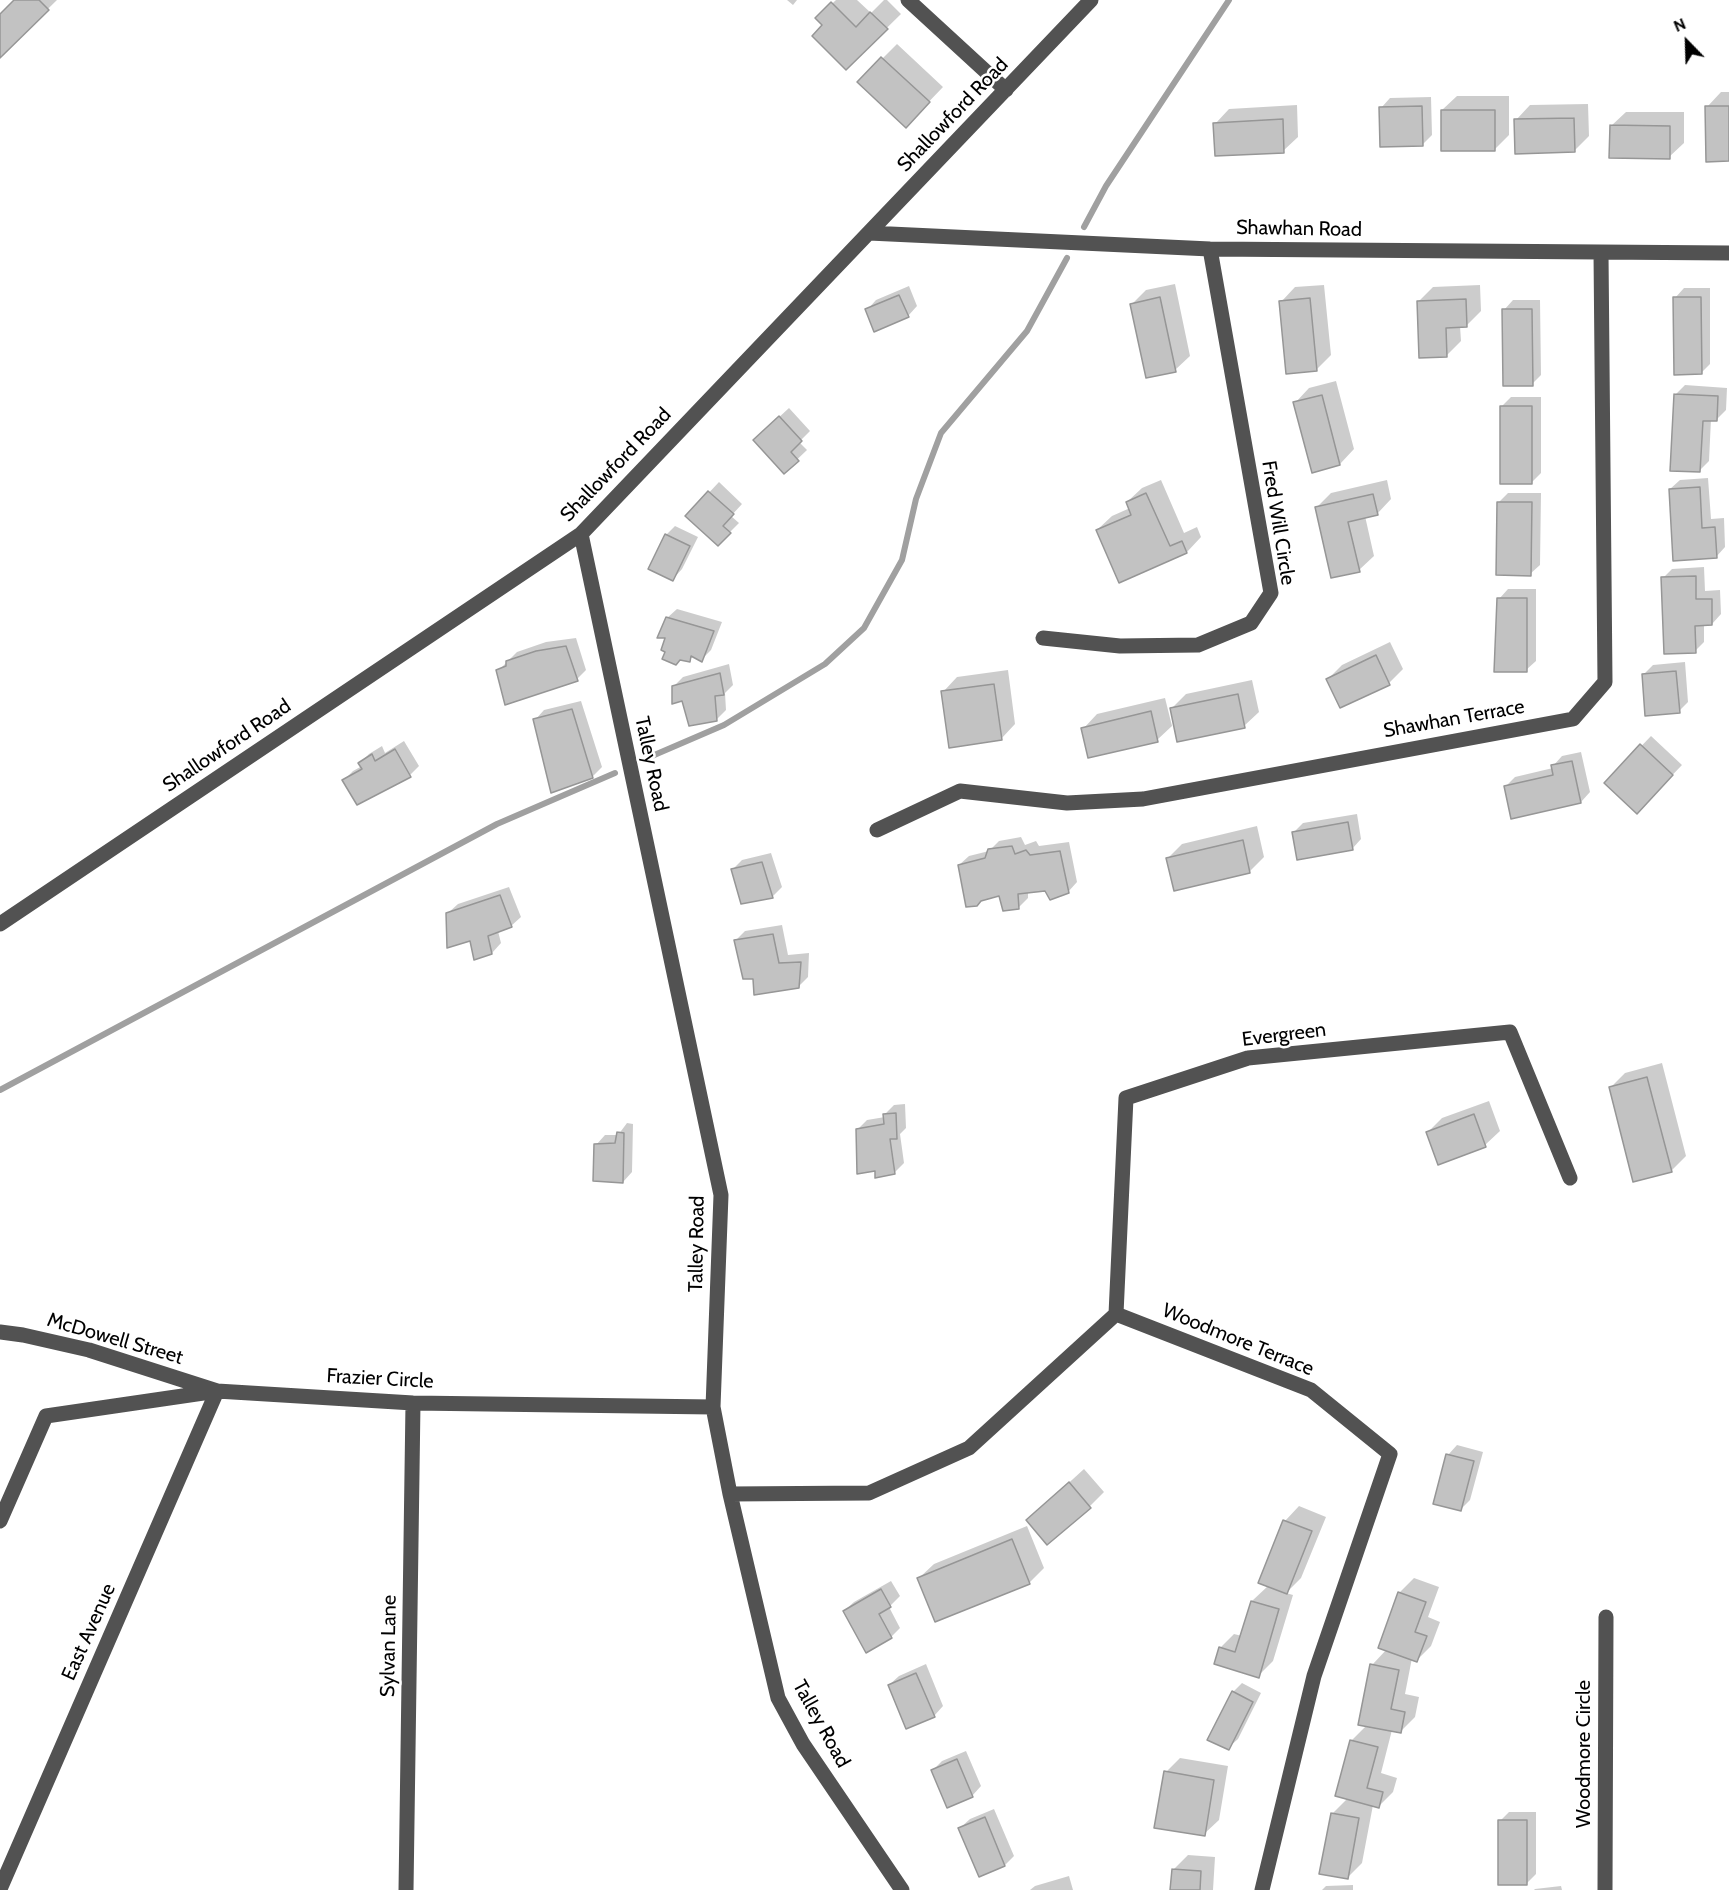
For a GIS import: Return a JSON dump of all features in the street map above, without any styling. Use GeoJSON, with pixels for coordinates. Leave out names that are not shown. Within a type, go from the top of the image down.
{"type":"FeatureCollection","features":[{"type":"Feature","properties":{"kind":"street"},"geometry":{"type":"LineString","coordinates":[[908,0],[1006,90]]}},
{"type":"Feature","properties":{"kind":"street","name":"Shallowford Road"},"geometry":{"type":"LineString","coordinates":[[0,924],[581,534],[1091,0]]}},
{"type":"Feature","properties":{"kind":"street","name":"Shawhan Road"},"geometry":{"type":"LineString","coordinates":[[869,233],[1210,249],[1729,253]]}},
{"type":"Feature","properties":{"kind":"street","name":"Fred Will Circle"},"geometry":{"type":"LineString","coordinates":[[1043,638],[1120,646],[1198,645],[1251,623],[1271,593],[1210,249]]}},
{"type":"Feature","properties":{"kind":"street","name":"Shawhan Terrace"},"geometry":{"type":"LineString","coordinates":[[877,830],[960,790],[1067,803],[1143,800],[1573,719],[1605,682],[1601,253]]}},
{"type":"Feature","properties":{"kind":"street","name":"Talley Road"},"geometry":{"type":"LineString","coordinates":[[581,534],[721,1195],[713,1407],[730,1494],[778,1698],[803,1744],[902,1890]]}},
{"type":"Feature","properties":{"kind":"street","name":"Evergreen"},"geometry":{"type":"LineString","coordinates":[[1116,1314],[1126,1098],[1248,1058],[1510,1032],[1570,1178]]}},
{"type":"Feature","properties":{"kind":"street"},"geometry":{"type":"LineString","coordinates":[[730,1494],[869,1492],[969,1448],[1116,1314]]}},
{"type":"Feature","properties":{"kind":"street","name":"Woodmore Terrace"},"geometry":{"type":"LineString","coordinates":[[1116,1314],[1311,1390],[1390,1454],[1314,1676],[1262,1890]]}},
{"type":"Feature","properties":{"kind":"street","name":"McDowell Street"},"geometry":{"type":"LineString","coordinates":[[0,1332],[89,1350],[217,1391]]}},
{"type":"Feature","properties":{"kind":"street","name":"Frazier Circle"},"geometry":{"type":"LineString","coordinates":[[0,1521],[46,1416],[217,1391],[413,1403],[713,1407]]}},
{"type":"Feature","properties":{"kind":"street","name":"East Avenue"},"geometry":{"type":"LineString","coordinates":[[0,1889],[5,1863],[217,1391]]}},
{"type":"Feature","properties":{"kind":"street","name":"Sylvan Lane"},"geometry":{"type":"LineString","coordinates":[[406,1890],[413,1403]]}},
{"type":"Feature","properties":{"kind":"street","name":"Woodmore Circle"},"geometry":{"type":"LineString","coordinates":[[1605,1890],[1606,1617]]}},
{"type":"Feature","properties":{"kind":"building"},"geometry":{"type":"Polygon","coordinates":[[[14,0],[39,0],[49,10],[0,58],[0,14],[14,0]]]}},
{"type":"Feature","properties":{"kind":"building"},"geometry":{"type":"Polygon","coordinates":[[[831,2],[856,27],[870,12],[888,29],[846,70],[812,36],[822,25],[815,18],[831,2]]]}},
{"type":"Feature","properties":{"kind":"building"},"geometry":{"type":"Polygon","coordinates":[[[881,57],[930,102],[906,128],[857,82],[881,57]]]}},
{"type":"Feature","properties":{"kind":"building"},"geometry":{"type":"Polygon","coordinates":[[[1422,106],[1423,146],[1380,147],[1379,107],[1422,106]]]}},
{"type":"Feature","properties":{"kind":"building"},"geometry":{"type":"Polygon","coordinates":[[[1705,106],[1729,106],[1729,161],[1706,162],[1705,106]]]}},
{"type":"Feature","properties":{"kind":"building"},"geometry":{"type":"Polygon","coordinates":[[[1441,110],[1495,110],[1495,151],[1441,151],[1441,110]]]}},
{"type":"Feature","properties":{"kind":"building"},"geometry":{"type":"Polygon","coordinates":[[[1574,118],[1575,152],[1515,154],[1514,119],[1574,118]]]}},
{"type":"Feature","properties":{"kind":"building"},"geometry":{"type":"Polygon","coordinates":[[[1283,119],[1284,153],[1215,156],[1213,123],[1283,119]]]}},
{"type":"Feature","properties":{"kind":"building"},"geometry":{"type":"Polygon","coordinates":[[[1610,125],[1670,126],[1670,159],[1609,158],[1610,125]]]}},
{"type":"Feature","properties":{"kind":"building"},"geometry":{"type":"Polygon","coordinates":[[[899,295],[909,317],[874,332],[865,309],[899,295]]]}},
{"type":"Feature","properties":{"kind":"building"},"geometry":{"type":"Polygon","coordinates":[[[1160,297],[1176,372],[1146,378],[1130,304],[1160,297]]]}},
{"type":"Feature","properties":{"kind":"building"},"geometry":{"type":"Polygon","coordinates":[[[1673,297],[1701,297],[1702,374],[1674,375],[1673,297]]]}},
{"type":"Feature","properties":{"kind":"building"},"geometry":{"type":"Polygon","coordinates":[[[1310,298],[1317,371],[1286,374],[1279,301],[1310,298]]]}},
{"type":"Feature","properties":{"kind":"building"},"geometry":{"type":"Polygon","coordinates":[[[1466,299],[1467,327],[1446,328],[1447,357],[1419,358],[1417,301],[1466,299]]]}},
{"type":"Feature","properties":{"kind":"building"},"geometry":{"type":"Polygon","coordinates":[[[1502,309],[1532,309],[1533,386],[1503,386],[1502,309]]]}},
{"type":"Feature","properties":{"kind":"building"},"geometry":{"type":"Polygon","coordinates":[[[1674,394],[1718,396],[1717,421],[1703,421],[1700,472],[1670,471],[1674,394]]]}},
{"type":"Feature","properties":{"kind":"building"},"geometry":{"type":"Polygon","coordinates":[[[1322,395],[1340,465],[1312,473],[1293,402],[1322,395]]]}},
{"type":"Feature","properties":{"kind":"building"},"geometry":{"type":"Polygon","coordinates":[[[1500,406],[1532,406],[1532,484],[1500,484],[1500,406]]]}},
{"type":"Feature","properties":{"kind":"building"},"geometry":{"type":"Polygon","coordinates":[[[779,416],[802,441],[791,452],[799,461],[784,474],[753,440],[779,416]]]}},
{"type":"Feature","properties":{"kind":"building"},"geometry":{"type":"Polygon","coordinates":[[[1700,487],[1702,528],[1715,527],[1717,558],[1673,561],[1669,489],[1700,487]]]}},
{"type":"Feature","properties":{"kind":"building"},"geometry":{"type":"Polygon","coordinates":[[[708,491],[734,514],[723,526],[731,533],[718,546],[685,516],[708,491]]]}},
{"type":"Feature","properties":{"kind":"building"},"geometry":{"type":"Polygon","coordinates":[[[1146,493],[1170,546],[1182,541],[1187,553],[1119,583],[1096,530],[1131,515],[1126,502],[1146,493]]]}},
{"type":"Feature","properties":{"kind":"building"},"geometry":{"type":"Polygon","coordinates":[[[1373,494],[1378,515],[1348,522],[1360,572],[1331,578],[1315,507],[1373,494]]]}},
{"type":"Feature","properties":{"kind":"building"},"geometry":{"type":"Polygon","coordinates":[[[1497,502],[1532,502],[1531,576],[1496,575],[1497,502]]]}},
{"type":"Feature","properties":{"kind":"building"},"geometry":{"type":"Polygon","coordinates":[[[665,534],[690,546],[673,581],[648,569],[665,534]]]}},
{"type":"Feature","properties":{"kind":"building"},"geometry":{"type":"Polygon","coordinates":[[[1696,576],[1696,599],[1712,599],[1712,625],[1695,626],[1696,653],[1664,654],[1661,577],[1696,576]]]}},
{"type":"Feature","properties":{"kind":"building"},"geometry":{"type":"Polygon","coordinates":[[[1497,598],[1527,598],[1527,672],[1494,672],[1497,598]]]}},
{"type":"Feature","properties":{"kind":"building"},"geometry":{"type":"Polygon","coordinates":[[[666,617],[714,631],[702,662],[691,656],[690,662],[680,660],[676,665],[662,659],[665,652],[661,650],[665,638],[657,638],[666,617]]]}},
{"type":"Feature","properties":{"kind":"building"},"geometry":{"type":"Polygon","coordinates":[[[566,646],[578,681],[505,705],[496,670],[506,666],[506,661],[536,651],[566,646]]]}},
{"type":"Feature","properties":{"kind":"building"},"geometry":{"type":"Polygon","coordinates":[[[1376,655],[1390,685],[1340,708],[1326,679],[1376,655]]]}},
{"type":"Feature","properties":{"kind":"building"},"geometry":{"type":"Polygon","coordinates":[[[1676,671],[1680,713],[1645,716],[1642,674],[1676,671]]]}},
{"type":"Feature","properties":{"kind":"building"},"geometry":{"type":"Polygon","coordinates":[[[720,673],[724,695],[715,696],[717,721],[689,726],[682,701],[672,704],[672,686],[720,673]]]}},
{"type":"Feature","properties":{"kind":"building"},"geometry":{"type":"Polygon","coordinates":[[[994,684],[1002,740],[949,748],[941,691],[994,684]]]}},
{"type":"Feature","properties":{"kind":"building"},"geometry":{"type":"Polygon","coordinates":[[[1238,694],[1245,728],[1177,742],[1170,708],[1238,694]]]}},
{"type":"Feature","properties":{"kind":"building"},"geometry":{"type":"Polygon","coordinates":[[[572,709],[593,778],[551,793],[533,719],[572,709]]]}},
{"type":"Feature","properties":{"kind":"building"},"geometry":{"type":"Polygon","coordinates":[[[1151,711],[1158,742],[1088,758],[1081,728],[1151,711]]]}},
{"type":"Feature","properties":{"kind":"building"},"geometry":{"type":"Polygon","coordinates":[[[1640,744],[1673,775],[1637,814],[1604,783],[1640,744]]]}},
{"type":"Feature","properties":{"kind":"building"},"geometry":{"type":"Polygon","coordinates":[[[395,749],[411,777],[357,805],[342,780],[362,769],[358,763],[372,754],[375,761],[395,749]]]}},
{"type":"Feature","properties":{"kind":"building"},"geometry":{"type":"Polygon","coordinates":[[[1572,761],[1581,803],[1511,819],[1504,786],[1553,775],[1551,765],[1572,761]]]}},
{"type":"Feature","properties":{"kind":"building"},"geometry":{"type":"Polygon","coordinates":[[[1348,822],[1353,850],[1297,860],[1292,832],[1348,822]]]}},
{"type":"Feature","properties":{"kind":"building"},"geometry":{"type":"Polygon","coordinates":[[[1243,840],[1250,873],[1174,891],[1166,858],[1243,840]]]}},
{"type":"Feature","properties":{"kind":"building"},"geometry":{"type":"Polygon","coordinates":[[[1012,846],[1015,854],[1026,850],[1030,855],[1060,851],[1069,893],[1050,900],[1045,891],[1018,894],[1019,909],[1003,911],[999,896],[981,901],[977,906],[966,907],[958,865],[985,858],[988,849],[1012,846]]]}},
{"type":"Feature","properties":{"kind":"building"},"geometry":{"type":"Polygon","coordinates":[[[762,862],[773,898],[741,904],[731,869],[762,862]]]}},
{"type":"Feature","properties":{"kind":"building"},"geometry":{"type":"Polygon","coordinates":[[[500,895],[512,927],[488,936],[492,954],[474,960],[470,941],[447,948],[446,913],[500,895]]]}},
{"type":"Feature","properties":{"kind":"building"},"geometry":{"type":"Polygon","coordinates":[[[773,934],[779,963],[801,962],[799,988],[754,995],[753,979],[743,979],[734,940],[773,934]]]}},
{"type":"Feature","properties":{"kind":"building"},"geometry":{"type":"Polygon","coordinates":[[[1647,1077],[1672,1172],[1633,1182],[1609,1087],[1647,1077]]]}},
{"type":"Feature","properties":{"kind":"building"},"geometry":{"type":"Polygon","coordinates":[[[896,1113],[897,1139],[890,1139],[895,1174],[875,1178],[875,1171],[857,1174],[856,1129],[884,1124],[883,1114],[896,1113]]]}},
{"type":"Feature","properties":{"kind":"building"},"geometry":{"type":"Polygon","coordinates":[[[1474,1114],[1486,1147],[1438,1165],[1426,1132],[1474,1114]]]}},
{"type":"Feature","properties":{"kind":"building"},"geometry":{"type":"Polygon","coordinates":[[[617,1132],[624,1133],[623,1183],[593,1181],[594,1144],[615,1143],[617,1132]]]}},
{"type":"Feature","properties":{"kind":"building"},"geometry":{"type":"Polygon","coordinates":[[[1446,1454],[1474,1461],[1461,1511],[1433,1504],[1446,1454]]]}},
{"type":"Feature","properties":{"kind":"building"},"geometry":{"type":"Polygon","coordinates":[[[1069,1482],[1091,1508],[1047,1545],[1026,1520],[1069,1482]]]}},
{"type":"Feature","properties":{"kind":"building"},"geometry":{"type":"Polygon","coordinates":[[[1283,1520],[1312,1531],[1287,1594],[1258,1583],[1283,1520]]]}},
{"type":"Feature","properties":{"kind":"building"},"geometry":{"type":"Polygon","coordinates":[[[1012,1539],[1030,1584],[935,1622],[917,1578],[1012,1539]]]}},
{"type":"Feature","properties":{"kind":"building"},"geometry":{"type":"Polygon","coordinates":[[[881,1589],[891,1607],[879,1614],[892,1638],[866,1653],[843,1611],[881,1589]]]}},
{"type":"Feature","properties":{"kind":"building"},"geometry":{"type":"Polygon","coordinates":[[[1398,1592],[1426,1602],[1415,1632],[1427,1636],[1417,1662],[1378,1648],[1398,1592]]]}},
{"type":"Feature","properties":{"kind":"building"},"geometry":{"type":"Polygon","coordinates":[[[1251,1601],[1279,1609],[1259,1678],[1214,1664],[1219,1647],[1235,1652],[1251,1601]]]}},
{"type":"Feature","properties":{"kind":"building"},"geometry":{"type":"Polygon","coordinates":[[[1370,1664],[1399,1670],[1391,1709],[1405,1712],[1401,1733],[1358,1725],[1370,1664]]]}},
{"type":"Feature","properties":{"kind":"building"},"geometry":{"type":"Polygon","coordinates":[[[916,1673],[935,1717],[906,1729],[888,1685],[916,1673]]]}},
{"type":"Feature","properties":{"kind":"building"},"geometry":{"type":"Polygon","coordinates":[[[1232,1691],[1253,1702],[1229,1750],[1207,1740],[1232,1691]]]}},
{"type":"Feature","properties":{"kind":"building"},"geometry":{"type":"Polygon","coordinates":[[[1350,1740],[1378,1747],[1367,1788],[1383,1792],[1379,1808],[1335,1796],[1350,1740]]]}},
{"type":"Feature","properties":{"kind":"building"},"geometry":{"type":"Polygon","coordinates":[[[957,1759],[973,1797],[947,1808],[931,1770],[957,1759]]]}},
{"type":"Feature","properties":{"kind":"building"},"geometry":{"type":"Polygon","coordinates":[[[1164,1771],[1214,1780],[1205,1836],[1154,1828],[1164,1771]]]}},
{"type":"Feature","properties":{"kind":"building"},"geometry":{"type":"Polygon","coordinates":[[[1331,1813],[1359,1818],[1348,1879],[1319,1874],[1331,1813]]]}},
{"type":"Feature","properties":{"kind":"building"},"geometry":{"type":"Polygon","coordinates":[[[985,1817],[1005,1866],[979,1877],[958,1828],[985,1817]]]}},
{"type":"Feature","properties":{"kind":"building"},"geometry":{"type":"Polygon","coordinates":[[[1498,1820],[1527,1820],[1527,1885],[1498,1885],[1498,1820]]]}},
{"type":"Feature","properties":{"kind":"building"},"geometry":{"type":"Polygon","coordinates":[[[1172,1869],[1201,1871],[1200,1890],[1170,1890],[1172,1869]]]}},
{"type":"Feature","properties":{"kind":"waterway"},"geometry":{"type":"LineString","coordinates":[[1084,227],[1106,186],[1229,0]]}},
{"type":"Feature","properties":{"kind":"waterway"},"geometry":{"type":"LineString","coordinates":[[645,759],[724,725],[825,664],[864,628],[902,560],[916,499],[941,433],[1027,331],[1067,258]]}},
{"type":"Feature","properties":{"kind":"waterway"},"geometry":{"type":"LineString","coordinates":[[0,1090],[497,824],[615,773]]}}]}
